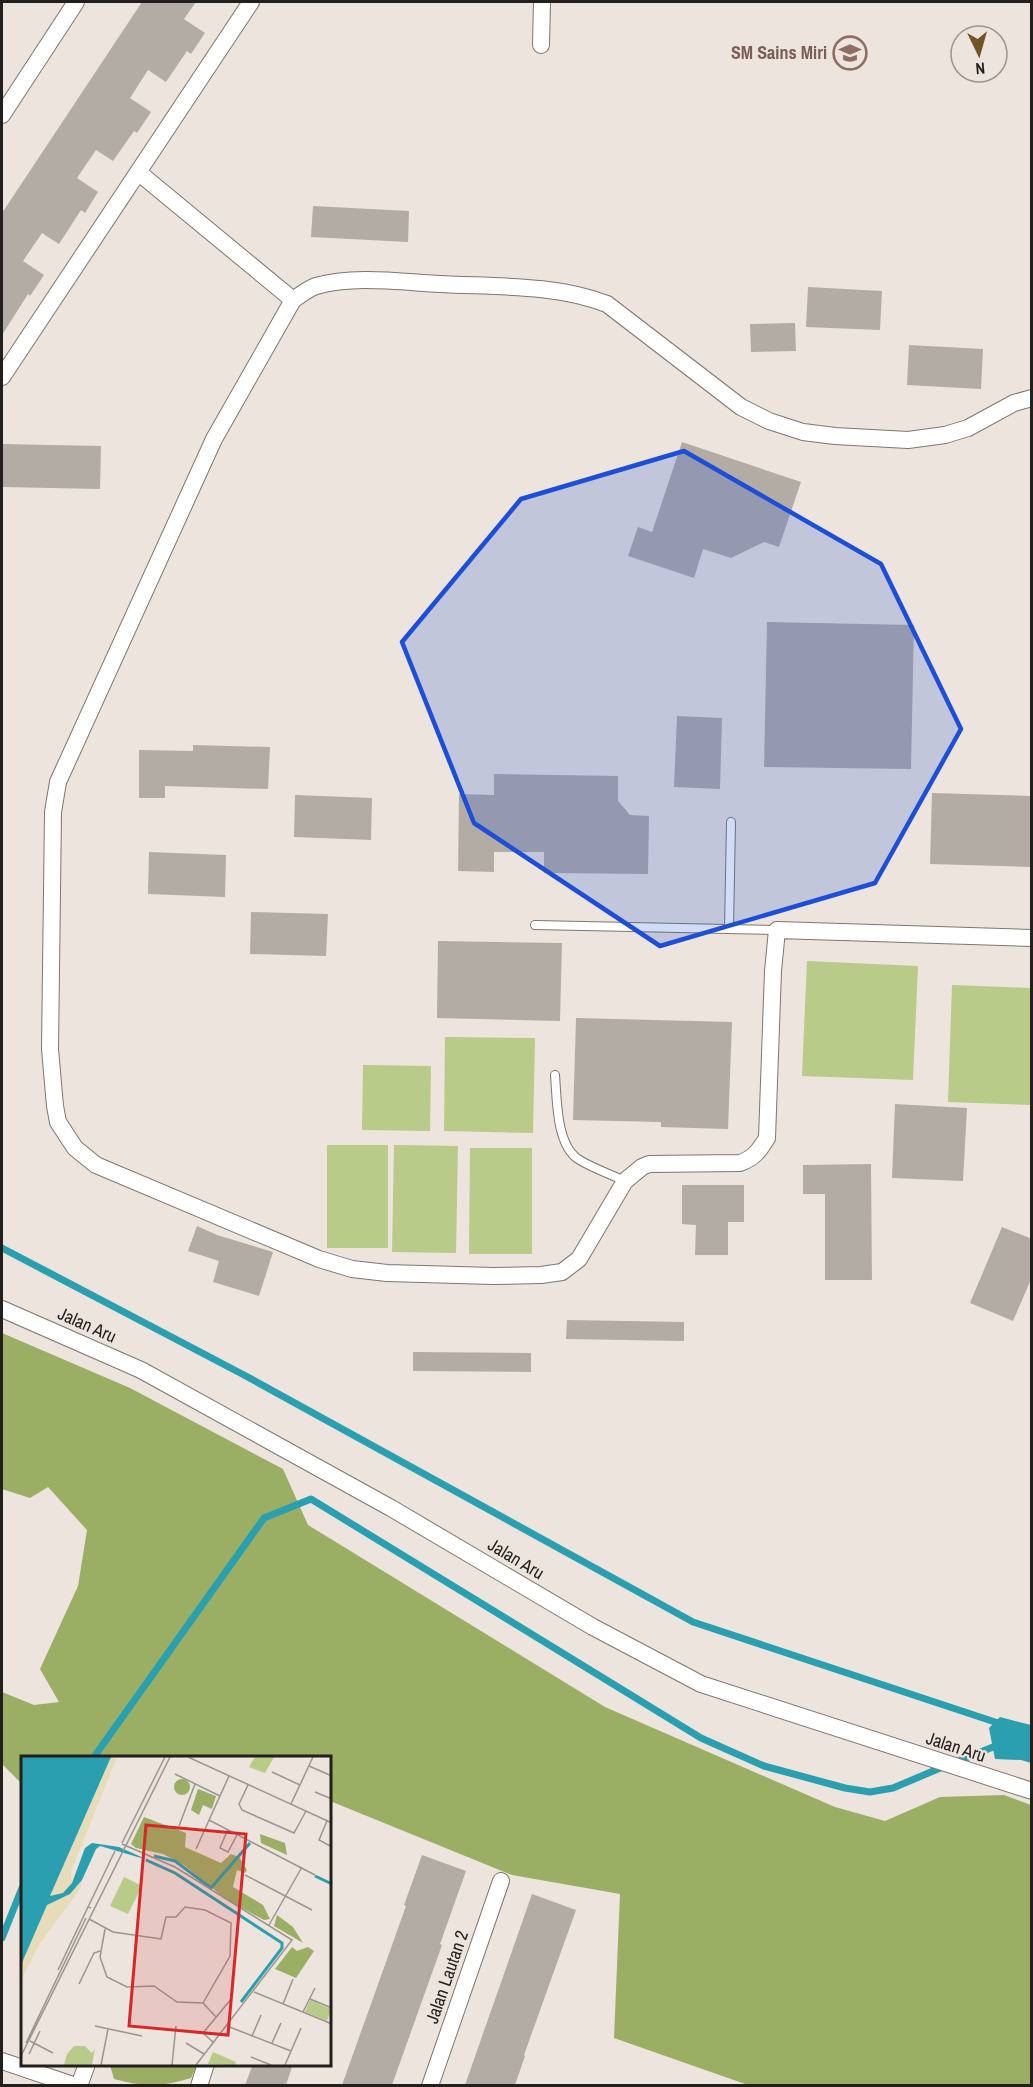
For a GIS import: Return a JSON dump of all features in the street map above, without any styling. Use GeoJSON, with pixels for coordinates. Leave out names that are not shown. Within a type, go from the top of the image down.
{"type":"FeatureCollection","features":[{"type":"Feature","properties":{"kind":"street"},"geometry":{"type":"LineString","coordinates":[[2,115],[9,90],[76,2]]}},
{"type":"Feature","properties":{"kind":"street"},"geometry":{"type":"LineString","coordinates":[[2,377],[251,2]]}},
{"type":"Feature","properties":{"kind":"street"},"geometry":{"type":"LineString","coordinates":[[541,45],[542,2]]}},
{"type":"Feature","properties":{"kind":"street"},"geometry":{"type":"LineString","coordinates":[[138,172],[293,300]]}},
{"type":"Feature","properties":{"kind":"street"},"geometry":{"type":"LineString","coordinates":[[1032,398],[1014,403],[968,428],[945,435],[908,440],[803,432],[769,422],[741,407],[607,304],[586,296],[552,290],[374,280],[315,286],[293,300],[214,439],[58,782],[52,812],[50,1049],[58,1122],[75,1148],[96,1165],[319,1259],[352,1269],[387,1273],[493,1276],[562,1272],[579,1259],[625,1181],[642,1167],[650,1164],[740,1163],[751,1159],[759,1151],[767,1138],[773,971],[777,930],[1032,938]]}},
{"type":"Feature","properties":{"kind":"street","name":"Jalan Aru"},"geometry":{"type":"LineString","coordinates":[[2,1309],[141,1370],[391,1508],[593,1627],[701,1684],[1032,1791]]}},
{"type":"Feature","properties":{"kind":"street","name":"Jalan Lautan 2"},"geometry":{"type":"LineString","coordinates":[[430,2085],[501,1881]]}},
{"type":"Feature","properties":{"kind":"street"},"geometry":{"type":"LineString","coordinates":[[2,2061],[78,2085],[86,2066]]}},
{"type":"Feature","properties":{"kind":"street"},"geometry":{"type":"LineString","coordinates":[[199,2085],[205,2066]]}},
{"type":"Feature","properties":{"kind":"lane"},"geometry":{"type":"LineString","coordinates":[[729,928],[731,822]]}},
{"type":"Feature","properties":{"kind":"lane"},"geometry":{"type":"LineString","coordinates":[[535,925],[777,930]]}},
{"type":"Feature","properties":{"kind":"lane"},"geometry":{"type":"LineString","coordinates":[[555,1075],[559,1123],[566,1145],[576,1158],[625,1181]]}},
{"type":"Feature","properties":{"kind":"highlighted area"},"geometry":{"type":"Polygon","coordinates":[[[684,451],[881,564],[961,729],[875,883],[660,946],[474,823],[402,642],[521,499],[684,451]]]}},
{"type":"Feature","properties":{"kind":"green space"},"geometry":{"type":"Polygon","coordinates":[[[807,961],[918,966],[913,1080],[802,1076],[807,961]]]}},
{"type":"Feature","properties":{"kind":"green space"},"geometry":{"type":"Polygon","coordinates":[[[952,985],[1031,988],[1031,1105],[948,1102],[952,985]]]}},
{"type":"Feature","properties":{"kind":"green space"},"geometry":{"type":"Polygon","coordinates":[[[445,1037],[535,1038],[533,1133],[444,1131],[445,1037]]]}},
{"type":"Feature","properties":{"kind":"green space"},"geometry":{"type":"Polygon","coordinates":[[[363,1065],[431,1066],[430,1131],[362,1130],[363,1065]]]}},
{"type":"Feature","properties":{"kind":"green space"},"geometry":{"type":"Polygon","coordinates":[[[327,1145],[388,1145],[388,1248],[327,1248],[327,1145]]]}},
{"type":"Feature","properties":{"kind":"green space"},"geometry":{"type":"Polygon","coordinates":[[[394,1145],[458,1146],[456,1253],[392,1252],[394,1145]]]}},
{"type":"Feature","properties":{"kind":"green space"},"geometry":{"type":"Polygon","coordinates":[[[470,1148],[532,1148],[532,1254],[469,1254],[470,1148]]]}},
{"type":"Feature","properties":{"kind":"green space"},"geometry":{"type":"Polygon","coordinates":[[[2,1333],[130,1388],[283,1469],[308,1525],[605,1707],[835,1807],[885,1821],[940,1797],[1004,1795],[1031,1805],[1031,2085],[748,2085],[614,2038],[620,1894],[512,1875],[332,1802],[332,1756],[21,1756],[21,1783],[2,1764],[2,1692],[34,1705],[59,1702],[40,1669],[78,1586],[87,1530],[48,1487],[30,1498],[2,1489],[2,1333]]]}},
{"type":"Feature","properties":{"kind":"green space"},"geometry":{"type":"Polygon","coordinates":[[[111,2066],[197,2066],[191,2078],[171,2083],[152,2085],[114,2079],[111,2066]]]}},
{"type":"Feature","properties":{"kind":"water"},"geometry":{"type":"Polygon","coordinates":[[[1000,1717],[1031,1725],[1031,1763],[1021,1760],[995,1759],[989,1728],[1000,1717]]]}},
{"type":"Feature","properties":{"kind":"building"},"geometry":{"type":"Polygon","coordinates":[[[142,2],[196,2],[184,19],[205,33],[191,54],[187,51],[166,82],[148,70],[130,98],[151,112],[137,133],[134,131],[113,161],[96,150],[77,178],[98,192],[85,213],[81,210],[59,244],[42,233],[23,261],[44,275],[30,296],[28,294],[2,335],[2,213],[142,2]]]}},
{"type":"Feature","properties":{"kind":"building"},"geometry":{"type":"Polygon","coordinates":[[[313,206],[409,211],[408,242],[311,237],[313,206]]]}},
{"type":"Feature","properties":{"kind":"building"},"geometry":{"type":"Polygon","coordinates":[[[808,287],[882,291],[880,330],[806,327],[808,287]]]}},
{"type":"Feature","properties":{"kind":"building"},"geometry":{"type":"Polygon","coordinates":[[[795,323],[796,351],[751,352],[750,324],[795,323]]]}},
{"type":"Feature","properties":{"kind":"building"},"geometry":{"type":"Polygon","coordinates":[[[909,345],[983,349],[981,389],[907,385],[909,345]]]}},
{"type":"Feature","properties":{"kind":"building"},"geometry":{"type":"Polygon","coordinates":[[[682,442],[801,482],[779,547],[764,542],[731,558],[703,549],[694,578],[628,556],[638,527],[652,532],[682,442]]]}},
{"type":"Feature","properties":{"kind":"building"},"geometry":{"type":"Polygon","coordinates":[[[2,444],[101,446],[100,489],[2,487],[2,444]]]}},
{"type":"Feature","properties":{"kind":"building"},"geometry":{"type":"Polygon","coordinates":[[[767,622],[914,625],[911,769],[764,767],[767,622]]]}},
{"type":"Feature","properties":{"kind":"building"},"geometry":{"type":"Polygon","coordinates":[[[677,716],[722,718],[720,789],[674,787],[677,716]]]}},
{"type":"Feature","properties":{"kind":"building"},"geometry":{"type":"Polygon","coordinates":[[[193,745],[270,747],[268,789],[165,786],[165,798],[139,798],[139,750],[193,751],[193,745]]]}},
{"type":"Feature","properties":{"kind":"building"},"geometry":{"type":"Polygon","coordinates":[[[494,774],[618,776],[618,801],[630,815],[649,816],[648,874],[544,873],[544,852],[494,852],[494,872],[458,871],[459,794],[494,795],[494,774]]]}},
{"type":"Feature","properties":{"kind":"building"},"geometry":{"type":"Polygon","coordinates":[[[932,793],[1032,796],[1032,867],[930,864],[932,793]]]}},
{"type":"Feature","properties":{"kind":"building"},"geometry":{"type":"Polygon","coordinates":[[[295,795],[372,798],[371,840],[294,837],[295,795]]]}},
{"type":"Feature","properties":{"kind":"building"},"geometry":{"type":"Polygon","coordinates":[[[149,852],[226,855],[225,897],[148,894],[149,852]]]}},
{"type":"Feature","properties":{"kind":"building"},"geometry":{"type":"Polygon","coordinates":[[[251,912],[328,914],[326,956],[250,954],[251,912]]]}},
{"type":"Feature","properties":{"kind":"building"},"geometry":{"type":"Polygon","coordinates":[[[438,941],[562,943],[560,1021],[437,1018],[438,941]]]}},
{"type":"Feature","properties":{"kind":"building"},"geometry":{"type":"Polygon","coordinates":[[[576,1018],[732,1022],[728,1129],[661,1127],[661,1122],[573,1120],[576,1018]]]}},
{"type":"Feature","properties":{"kind":"building"},"geometry":{"type":"Polygon","coordinates":[[[895,1104],[967,1108],[963,1181],[892,1178],[895,1104]]]}},
{"type":"Feature","properties":{"kind":"building"},"geometry":{"type":"Polygon","coordinates":[[[871,1164],[872,1280],[825,1280],[825,1194],[803,1194],[803,1165],[871,1164]]]}},
{"type":"Feature","properties":{"kind":"building"},"geometry":{"type":"Polygon","coordinates":[[[682,1185],[744,1185],[744,1222],[728,1222],[728,1255],[695,1255],[696,1225],[682,1224],[682,1185]]]}},
{"type":"Feature","properties":{"kind":"building"},"geometry":{"type":"Polygon","coordinates":[[[197,1226],[217,1235],[273,1252],[259,1296],[213,1282],[219,1261],[188,1251],[197,1226]]]}},
{"type":"Feature","properties":{"kind":"building"},"geometry":{"type":"Polygon","coordinates":[[[1002,1227],[1032,1239],[1032,1277],[1013,1321],[970,1303],[1002,1227]]]}},
{"type":"Feature","properties":{"kind":"building"},"geometry":{"type":"Polygon","coordinates":[[[567,1320],[684,1322],[684,1341],[566,1339],[567,1320]]]}},
{"type":"Feature","properties":{"kind":"building"},"geometry":{"type":"Polygon","coordinates":[[[413,1352],[531,1353],[531,1372],[413,1371],[413,1352]]]}},
{"type":"Feature","properties":{"kind":"building"},"geometry":{"type":"Polygon","coordinates":[[[422,1855],[466,1871],[440,1944],[442,1945],[392,2085],[342,2085],[406,1906],[404,1905],[422,1855]]]}},
{"type":"Feature","properties":{"kind":"building"},"geometry":{"type":"Polygon","coordinates":[[[532,1894],[576,1910],[515,2085],[465,2085],[532,1894]]]}},
{"type":"Feature","properties":{"kind":"building"},"geometry":{"type":"Polygon","coordinates":[[[252,2066],[292,2066],[286,2085],[245,2085],[252,2066]]]}},
{"type":"Feature","properties":{"kind":"waterway"},"geometry":{"type":"LineString","coordinates":[[2,1248],[244,1375],[693,1622],[1001,1724]]}},
{"type":"Feature","properties":{"kind":"waterway"},"geometry":{"type":"LineString","coordinates":[[95,1756],[264,1518],[311,1499],[701,1738],[764,1766],[845,1788],[870,1792],[893,1788],[945,1766]]}},
{"type":"Feature","properties":{"kind":"waterway"},"geometry":{"type":"LineString","coordinates":[[956,1762],[1001,1746]]}},
{"type":"Feature","properties":{"kind":"waterway"},"geometry":{"type":"LineString","coordinates":[[2,1938],[21,1890]]}},
{"type":"Feature","properties":{"kind":"place","name":"SM Sains Miri"},"geometry":{"type":"Point","coordinates":[850,53]}}]}
